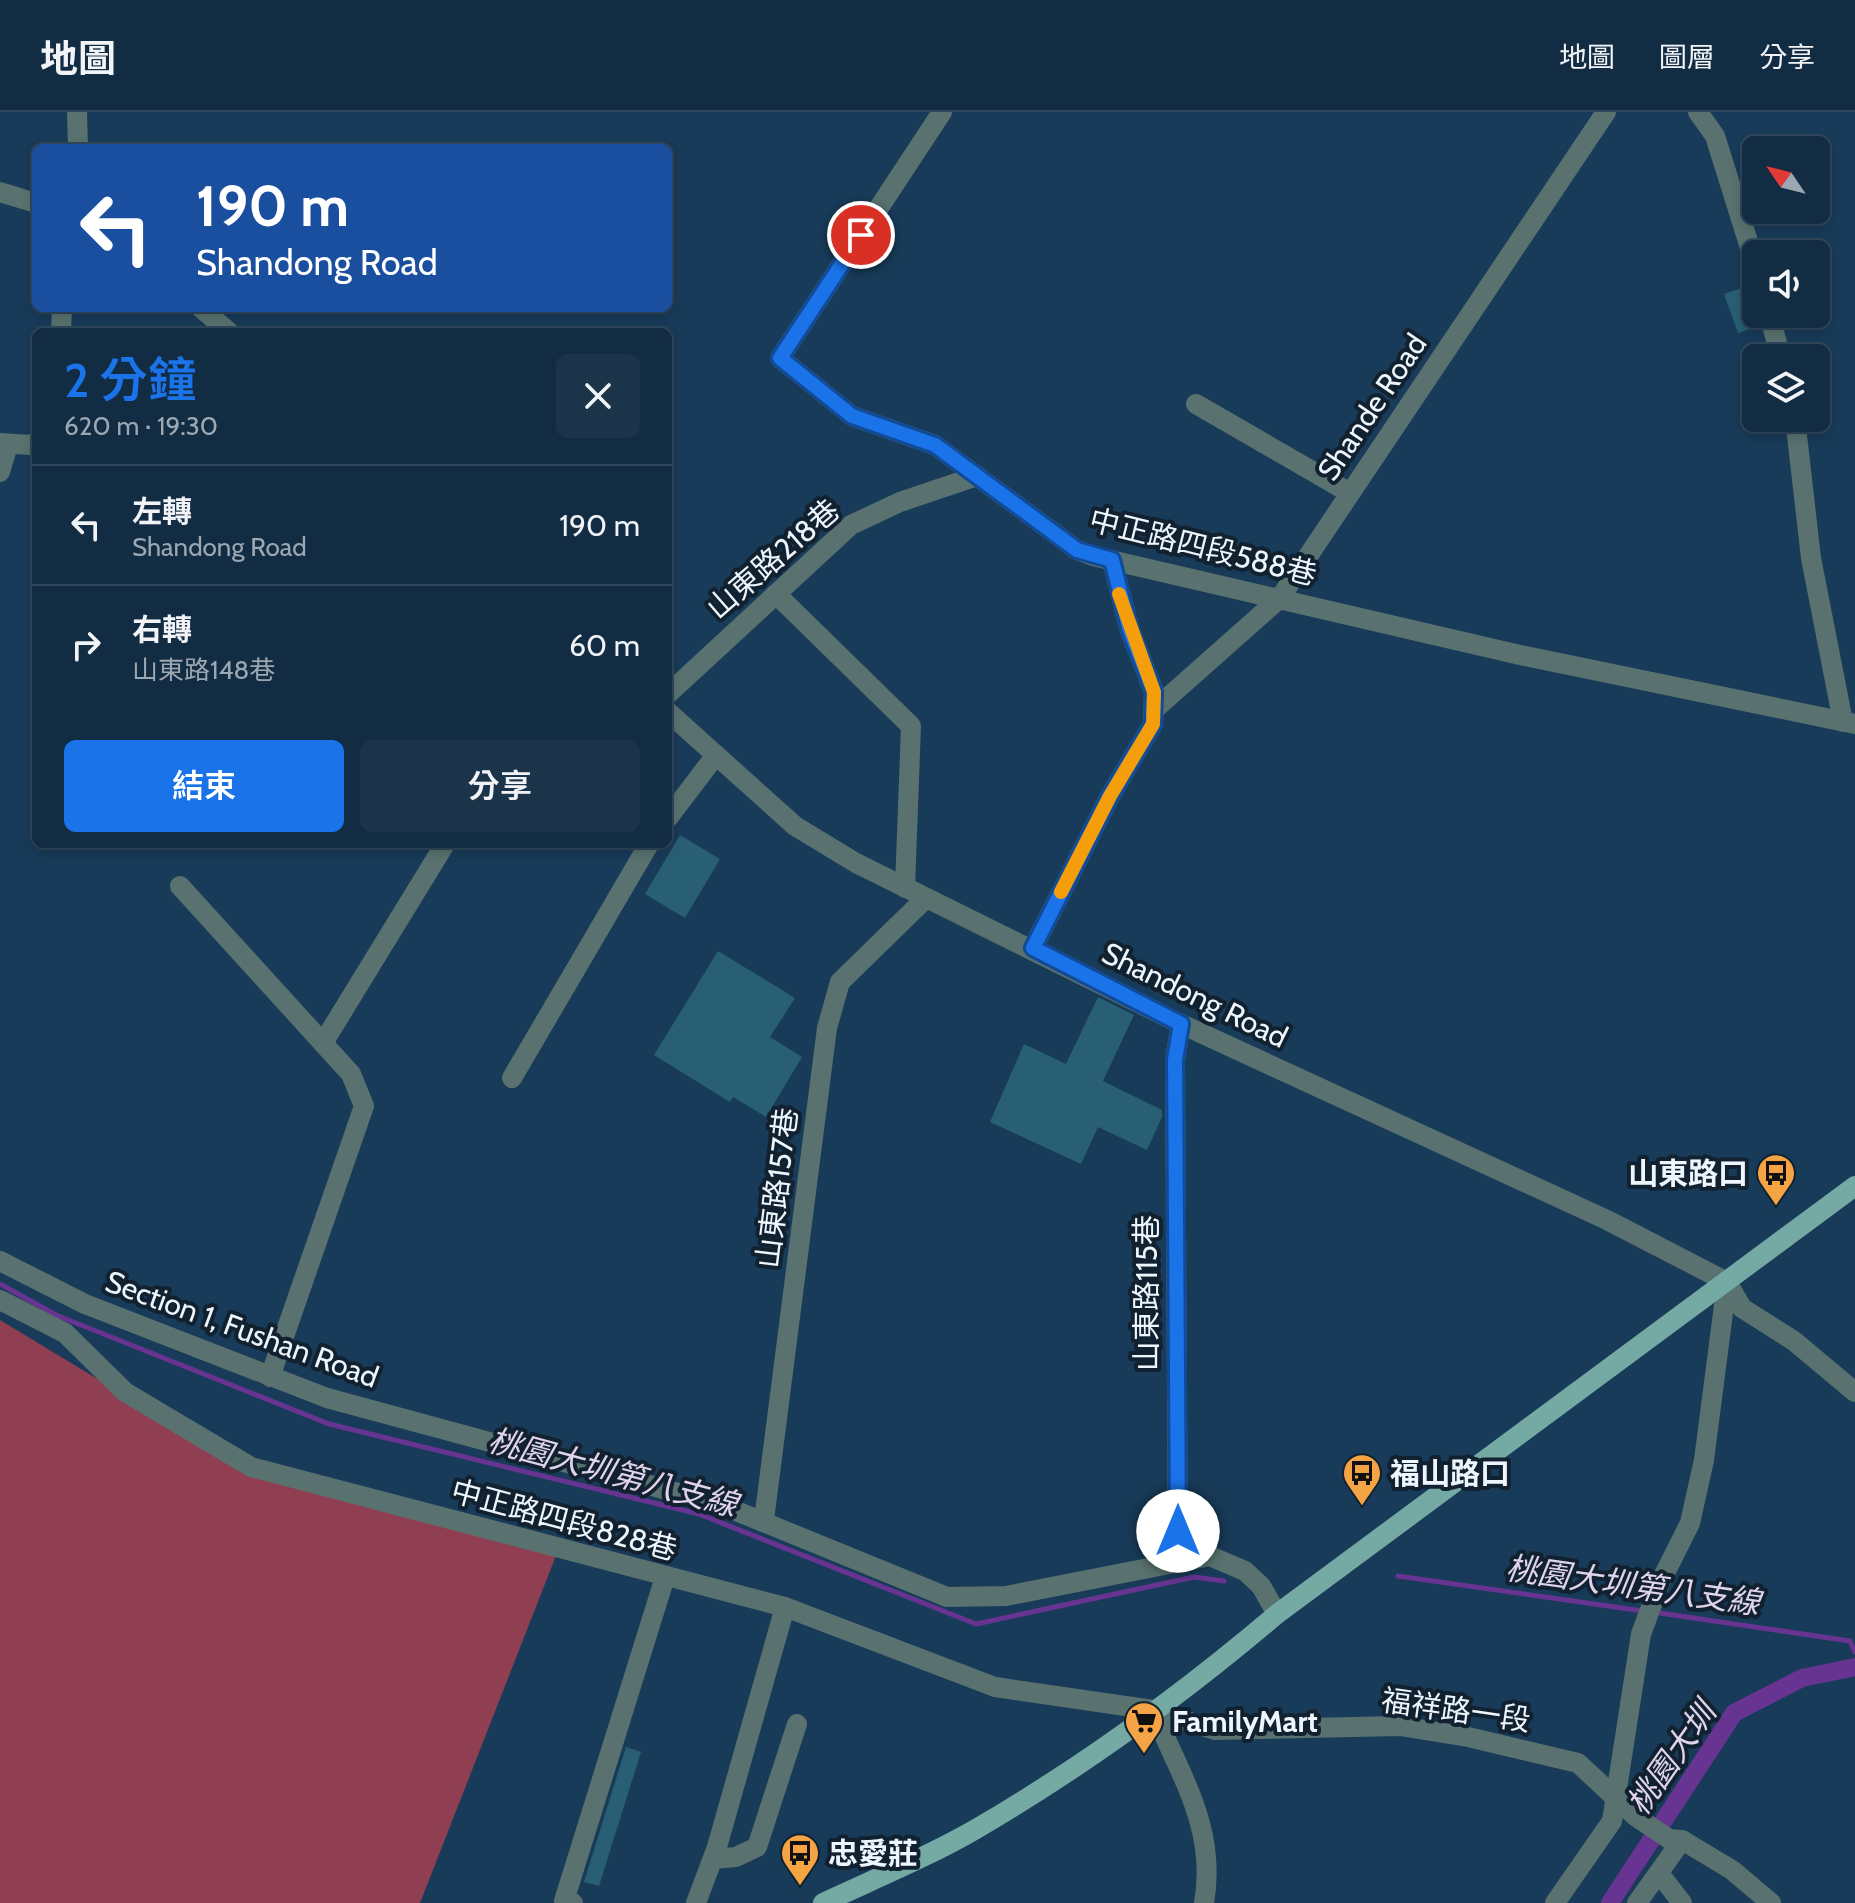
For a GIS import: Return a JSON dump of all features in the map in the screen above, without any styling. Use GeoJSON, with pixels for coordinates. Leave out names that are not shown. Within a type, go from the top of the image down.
{"type":"FeatureCollection","features":[{"type":"Feature","properties":{"kind":"main road"},"geometry":{"type":"LineString","coordinates":[[823,1903],[973,1831],[1067,1773],[1207,1674],[1277,1614],[1855,1186]]}},
{"type":"Feature","properties":{"kind":"street"},"geometry":{"type":"LineString","coordinates":[[77,112],[78,144]]}},
{"type":"Feature","properties":{"kind":"street","name":"中正路四段588巷"},"geometry":{"type":"LineString","coordinates":[[942,112],[780,358],[852,416],[935,445],[1077,550],[1520,655],[1849,723]]}},
{"type":"Feature","properties":{"kind":"street","name":"Shande Road"},"geometry":{"type":"LineString","coordinates":[[1156,708],[1280,598],[1606,112]]}},
{"type":"Feature","properties":{"kind":"street"},"geometry":{"type":"LineString","coordinates":[[1698,112],[1715,136],[1748,240]]}},
{"type":"Feature","properties":{"kind":"street"},"geometry":{"type":"LineString","coordinates":[[0,192],[32,202]]}},
{"type":"Feature","properties":{"kind":"street"},"geometry":{"type":"LineString","coordinates":[[206,312],[224,328]]}},
{"type":"Feature","properties":{"kind":"street"},"geometry":{"type":"LineString","coordinates":[[1196,404],[1350,493]]}},
{"type":"Feature","properties":{"kind":"street"},"geometry":{"type":"LineString","coordinates":[[1797,432],[1811,558],[1849,723]]}},
{"type":"Feature","properties":{"kind":"street"},"geometry":{"type":"LineString","coordinates":[[0,472],[4,444],[32,442]]}},
{"type":"Feature","properties":{"kind":"street","name":"山東路218巷"},"geometry":{"type":"LineString","coordinates":[[672,690],[851,525],[900,502],[977,476]]}},
{"type":"Feature","properties":{"kind":"street"},"geometry":{"type":"LineString","coordinates":[[1033,948],[1110,796],[1153,724],[1156,708],[1154,692],[1116,586],[1112,560]]}},
{"type":"Feature","properties":{"kind":"street"},"geometry":{"type":"LineString","coordinates":[[776,594],[911,726],[905,888]]}},
{"type":"Feature","properties":{"kind":"street","name":"Shandong Road"},"geometry":{"type":"LineString","coordinates":[[672,716],[795,826],[925,899],[1033,948],[1181,1024],[1607,1220],[1727,1282]]}},
{"type":"Feature","properties":{"kind":"street"},"geometry":{"type":"LineString","coordinates":[[672,813],[716,755]]}},
{"type":"Feature","properties":{"kind":"street"},"geometry":{"type":"LineString","coordinates":[[323,1043],[443,848]]}},
{"type":"Feature","properties":{"kind":"street"},"geometry":{"type":"LineString","coordinates":[[512,1078],[647,848]]}},
{"type":"Feature","properties":{"kind":"street"},"geometry":{"type":"LineString","coordinates":[[180,886],[351,1074],[364,1106],[270,1377]]}},
{"type":"Feature","properties":{"kind":"street","name":"山東路157巷"},"geometry":{"type":"LineString","coordinates":[[764,1520],[827,1028],[840,982],[925,899]]}},
{"type":"Feature","properties":{"kind":"street","name":"山東路115巷"},"geometry":{"type":"LineString","coordinates":[[1178,1563],[1175,1060],[1181,1024]]}},
{"type":"Feature","properties":{"kind":"street","name":"Section 1, Fushan Road"},"geometry":{"type":"LineString","coordinates":[[0,1261],[85,1304],[327,1398],[719,1504],[947,1597],[1006,1596],[1210,1556],[1245,1571],[1261,1586],[1277,1614]]}},
{"type":"Feature","properties":{"kind":"street"},"geometry":{"type":"LineString","coordinates":[[1727,1282],[1742,1308],[1794,1341],[1855,1392]]}},
{"type":"Feature","properties":{"kind":"street"},"geometry":{"type":"LineString","coordinates":[[1555,1903],[1612,1821],[1626,1713],[1647,1619],[1690,1523],[1727,1282]]}},
{"type":"Feature","properties":{"kind":"street","name":"中正路四段828巷"},"geometry":{"type":"LineString","coordinates":[[0,1300],[65,1333],[125,1392],[251,1467],[785,1607],[995,1687],[1153,1710]]}},
{"type":"Feature","properties":{"kind":"street"},"geometry":{"type":"LineString","coordinates":[[573,1903],[564,1901],[665,1577]]}},
{"type":"Feature","properties":{"kind":"street"},"geometry":{"type":"LineString","coordinates":[[696,1903],[713,1859],[785,1607]]}},
{"type":"Feature","properties":{"kind":"street"},"geometry":{"type":"LineString","coordinates":[[1153,1710],[1204,1826],[1209,1873],[1204,1903]]}},
{"type":"Feature","properties":{"kind":"street","name":"福祥路一段"},"geometry":{"type":"LineString","coordinates":[[1153,1710],[1215,1730],[1400,1726],[1468,1737],[1578,1763],[1635,1816],[1676,1839]]}},
{"type":"Feature","properties":{"kind":"street"},"geometry":{"type":"LineString","coordinates":[[713,1859],[736,1857],[757,1847],[797,1724]]}},
{"type":"Feature","properties":{"kind":"street"},"geometry":{"type":"LineString","coordinates":[[1637,1903],[1659,1873],[1676,1839],[1732,1870],[1771,1903]]}},
{"type":"Feature","properties":{"kind":"street"},"geometry":{"type":"LineString","coordinates":[[1659,1873],[1682,1903]]}},
{"type":"Feature","properties":{"kind":"shaded area"},"geometry":{"type":"Polygon","coordinates":[[[0,1320],[220,1453],[559,1548],[420,1903],[0,1903],[0,1320]]]}},
{"type":"Feature","properties":{"kind":"building"},"geometry":{"type":"Polygon","coordinates":[[[1742,288],[1742,328],[1753,328],[1738,333],[1724,294],[1742,288]]]}},
{"type":"Feature","properties":{"kind":"building"},"geometry":{"type":"Polygon","coordinates":[[[680,835],[720,859],[685,918],[645,894],[680,835]]]}},
{"type":"Feature","properties":{"kind":"building"},"geometry":{"type":"Polygon","coordinates":[[[718,951],[795,998],[770,1037],[802,1057],[766,1117],[733,1097],[730,1102],[654,1055],[718,951]]]}},
{"type":"Feature","properties":{"kind":"building"},"geometry":{"type":"Polygon","coordinates":[[[1098,997],[1134,1015],[1103,1081],[1162,1110],[1162,1117],[1147,1150],[1098,1127],[1081,1164],[990,1122],[1024,1044],[1066,1064],[1098,997]]]}},
{"type":"Feature","properties":{"kind":"building"},"geometry":{"type":"Polygon","coordinates":[[[626,1747],[641,1752],[599,1886],[584,1882],[626,1747]]]}},
{"type":"Feature","properties":{"kind":"waterway","name":"桃園大圳第八支線"},"geometry":{"type":"LineString","coordinates":[[0,1284],[56,1315],[329,1424],[699,1514],[976,1624],[1194,1577],[1224,1581]]}},
{"type":"Feature","properties":{"kind":"waterway","name":"桃園大圳第八支線"},"geometry":{"type":"LineString","coordinates":[[1398,1576],[1643,1611]]}},
{"type":"Feature","properties":{"kind":"waterway","name":"桃園大圳第八支線"},"geometry":{"type":"LineString","coordinates":[[1653,1612],[1850,1641],[1855,1652]]}},
{"type":"Feature","properties":{"kind":"waterway","name":"桃園大圳"},"geometry":{"type":"LineString","coordinates":[[1610,1903],[1734,1713],[1802,1678],[1855,1667]]}},
{"type":"Feature","properties":{"kind":"slow traffic"},"geometry":{"type":"LineString","coordinates":[[1061,892],[1110,796],[1153,724],[1156,708],[1154,692],[1119,594]]}},
{"type":"Feature","properties":{"kind":"place","name":"山東路口"},"geometry":{"type":"Point","coordinates":[1776,1207]}},
{"type":"Feature","properties":{"kind":"place","name":"福山路口"},"geometry":{"type":"Point","coordinates":[1362,1507]}},
{"type":"Feature","properties":{"kind":"place","name":"FamilyMart"},"geometry":{"type":"Point","coordinates":[1144,1755]}},
{"type":"Feature","properties":{"kind":"place","name":"忠愛莊"},"geometry":{"type":"Point","coordinates":[800,1887]}},
{"type":"Feature","properties":{"kind":"route"},"geometry":{"type":"LineString","coordinates":[[861,235],[780,358],[852,416],[935,445],[1077,550],[1112,560],[1116,586],[1130,631],[1154,692],[1156,708],[1153,724],[1110,796],[1033,948],[1181,1024],[1175,1060],[1178,1531]]}}]}
